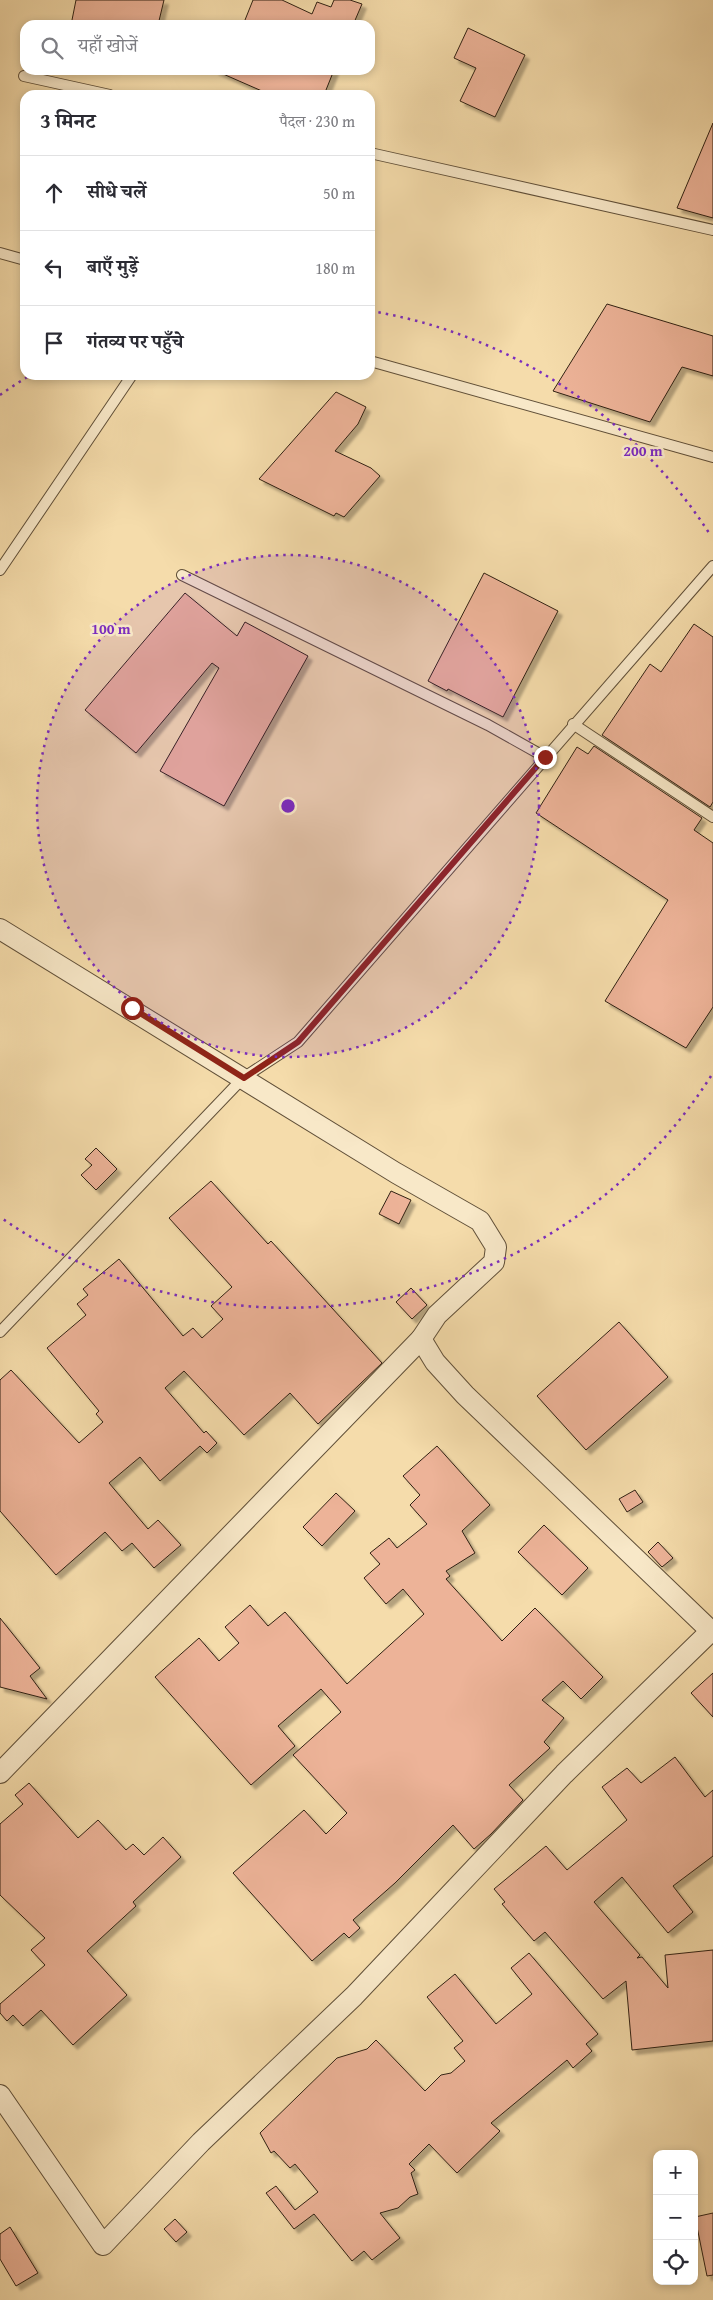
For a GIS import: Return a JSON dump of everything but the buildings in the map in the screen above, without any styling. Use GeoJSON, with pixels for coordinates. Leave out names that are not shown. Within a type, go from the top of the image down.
{"type":"FeatureCollection","features":[{"type":"Feature","properties":{"kind":"street"},"geometry":{"type":"LineString","coordinates":[[0,929],[396,1173],[480,1221],[496,1247],[494,1262],[437,1315],[420,1339],[0,1773]]}},
{"type":"Feature","properties":{"kind":"street"},"geometry":{"type":"LineString","coordinates":[[0,2095],[103,2245],[201,2142],[354,1996],[564,1774],[712,1632],[465,1395],[435,1362],[420,1339]]}},
{"type":"Feature","properties":{"kind":"lane"},"geometry":{"type":"LineString","coordinates":[[24,76],[87,90]]}},
{"type":"Feature","properties":{"kind":"lane"},"geometry":{"type":"LineString","coordinates":[[375,154],[713,230]]}},
{"type":"Feature","properties":{"kind":"lane"},"geometry":{"type":"LineString","coordinates":[[0,253],[20,259]]}},
{"type":"Feature","properties":{"kind":"lane"},"geometry":{"type":"LineString","coordinates":[[375,362],[713,457]]}},
{"type":"Feature","properties":{"kind":"lane"},"geometry":{"type":"LineString","coordinates":[[0,570],[129,380]]}},
{"type":"Feature","properties":{"kind":"lane"},"geometry":{"type":"LineString","coordinates":[[0,1332],[244,1078],[298,1042],[573,724],[713,566]]}},
{"type":"Feature","properties":{"kind":"lane"},"geometry":{"type":"LineString","coordinates":[[182,575],[488,725],[545,757]]}},
{"type":"Feature","properties":{"kind":"lane"},"geometry":{"type":"LineString","coordinates":[[573,724],[713,816]]}},
{"type":"Feature","properties":{"kind":"route"},"geometry":{"type":"LineString","coordinates":[[132,1008],[244,1078],[298,1042],[545,757]]}}]}
